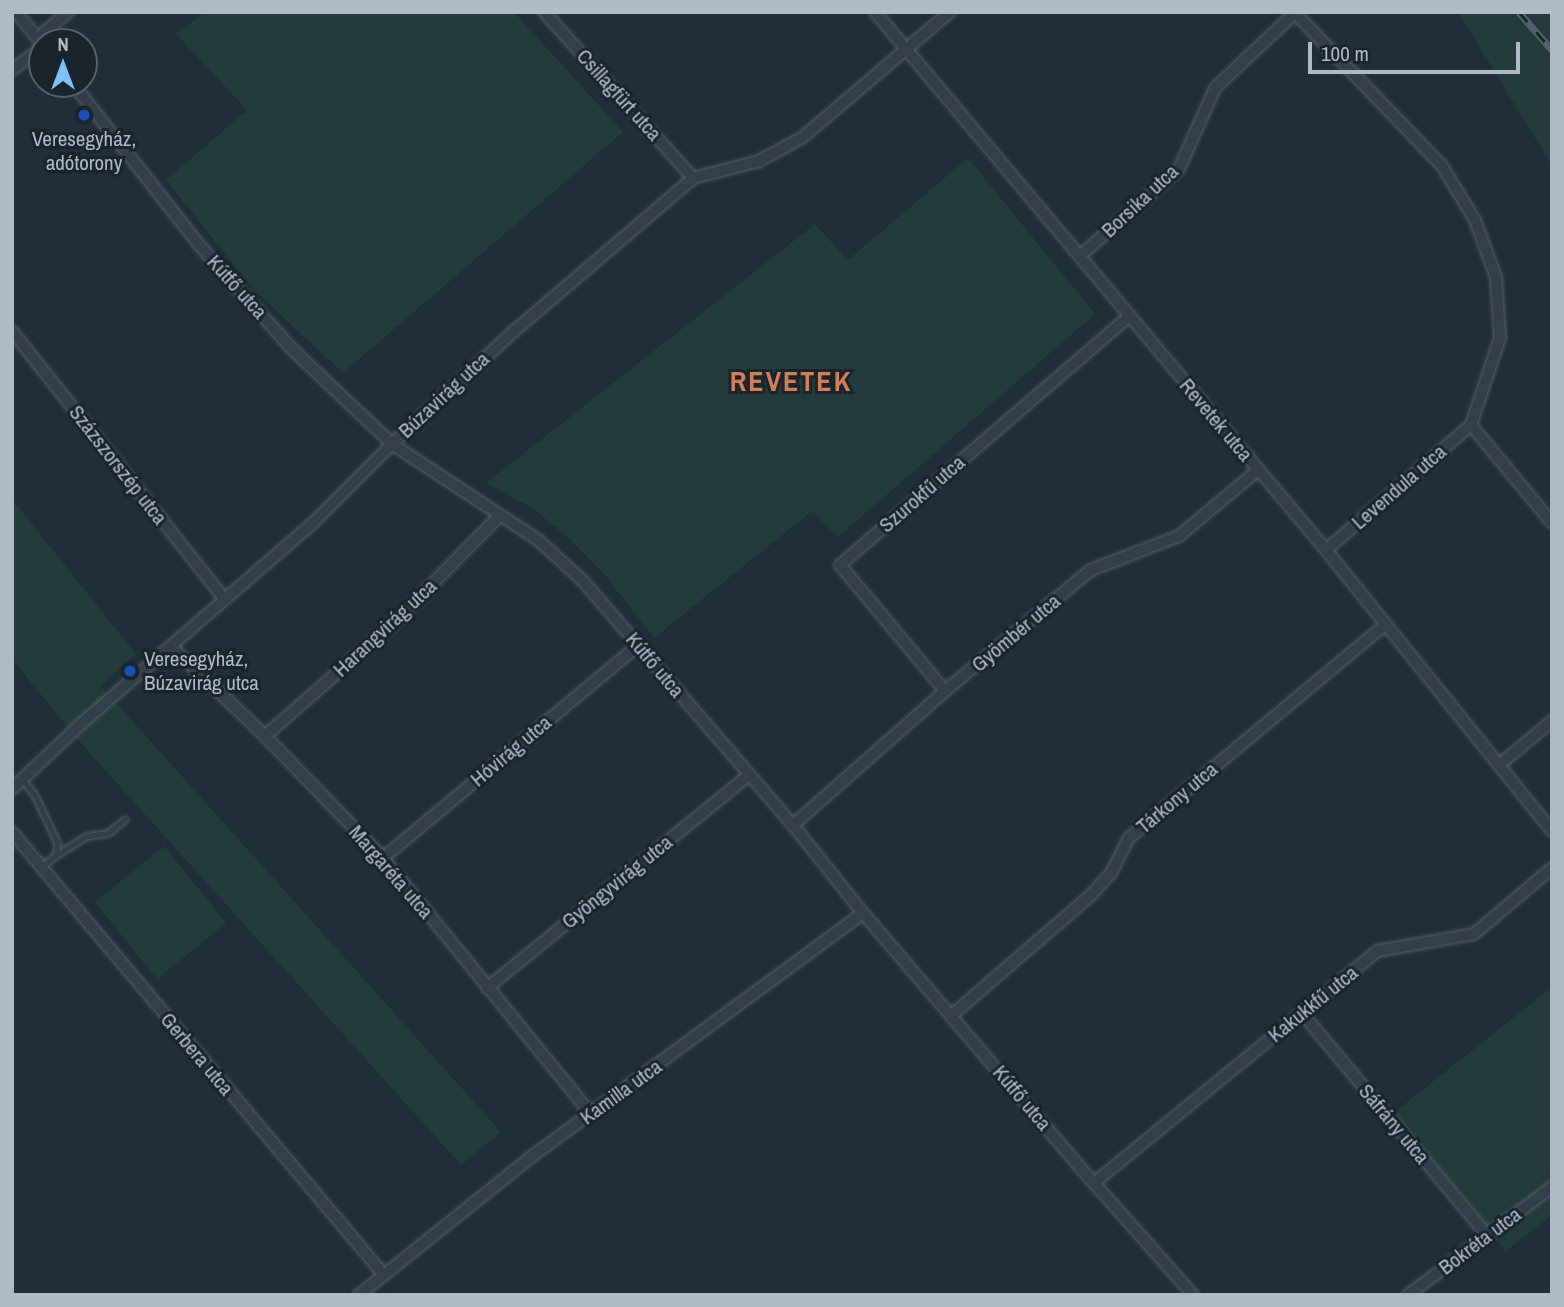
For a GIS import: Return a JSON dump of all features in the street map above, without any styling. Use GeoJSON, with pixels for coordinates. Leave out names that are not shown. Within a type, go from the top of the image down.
{"type":"FeatureCollection","features":[{"type":"Feature","properties":{"kind":"street"},"geometry":{"type":"LineString","coordinates":[[16,12],[29,28]]}},
{"type":"Feature","properties":{"kind":"street"},"geometry":{"type":"LineString","coordinates":[[54,28],[68,12]]}},
{"type":"Feature","properties":{"kind":"street","name":"Csillagfürt utca"},"geometry":{"type":"LineString","coordinates":[[544,12],[692,178]]}},
{"type":"Feature","properties":{"kind":"street","name":"Revetek utca"},"geometry":{"type":"LineString","coordinates":[[875,12],[1326,550],[1552,831]]}},
{"type":"Feature","properties":{"kind":"street","name":"Búzavirág utca"},"geometry":{"type":"LineString","coordinates":[[12,789],[82,723],[314,522],[392,444],[513,332],[692,178],[759,161],[803,137],[950,12]]}},
{"type":"Feature","properties":{"kind":"street"},"geometry":{"type":"LineString","coordinates":[[1294,13],[1442,166],[1475,220],[1496,277],[1500,338],[1471,425],[1552,523]]}},
{"type":"Feature","properties":{"kind":"street","name":"Borsika utca"},"geometry":{"type":"LineString","coordinates":[[1081,255],[1179,169],[1215,88],[1294,13]]}},
{"type":"Feature","properties":{"kind":"street"},"geometry":{"type":"LineString","coordinates":[[12,70],[28,55]]}},
{"type":"Feature","properties":{"kind":"street","name":"Kútfő utca"},"geometry":{"type":"LineString","coordinates":[[84,98],[200,246],[293,350],[392,444],[538,540],[583,581],[748,776],[793,825],[863,914],[1193,1295]]}},
{"type":"Feature","properties":{"kind":"street","name":"Szurokfű utca"},"geometry":{"type":"LineString","coordinates":[[946,691],[840,565],[1129,316]]}},
{"type":"Feature","properties":{"kind":"street","name":"Százszorszép utca"},"geometry":{"type":"LineString","coordinates":[[12,331],[224,598]]}},
{"type":"Feature","properties":{"kind":"street","name":"Levendula utca"},"geometry":{"type":"LineString","coordinates":[[1326,550],[1471,425]]}},
{"type":"Feature","properties":{"kind":"street","name":"Gyömbér utca"},"geometry":{"type":"LineString","coordinates":[[793,825],[946,691],[1091,570],[1179,536],[1258,470]]}},
{"type":"Feature","properties":{"kind":"street","name":"Harangvirág utca"},"geometry":{"type":"LineString","coordinates":[[265,736],[394,623],[500,515]]}},
{"type":"Feature","properties":{"kind":"street","name":"Tárkony utca"},"geometry":{"type":"LineString","coordinates":[[952,1015],[1092,894],[1111,873],[1129,838],[1386,624]]}},
{"type":"Feature","properties":{"kind":"street","name":"Hóvirág utca"},"geometry":{"type":"LineString","coordinates":[[383,858],[639,645]]}},
{"type":"Feature","properties":{"kind":"street","name":"Margaréta utca"},"geometry":{"type":"LineString","coordinates":[[172,647],[265,736],[383,858],[591,1114]]}},
{"type":"Feature","properties":{"kind":"street"},"geometry":{"type":"LineString","coordinates":[[1499,765],[1552,721]]}},
{"type":"Feature","properties":{"kind":"street","name":"Gyöngyvirág utca"},"geometry":{"type":"LineString","coordinates":[[487,988],[748,776]]}},
{"type":"Feature","properties":{"kind":"street","name":"Gerbera utca"},"geometry":{"type":"LineString","coordinates":[[12,832],[384,1275]]}},
{"type":"Feature","properties":{"kind":"street","name":"Kakukkfű utca"},"geometry":{"type":"LineString","coordinates":[[1094,1183],[1377,951],[1474,934],[1552,869]]}},
{"type":"Feature","properties":{"kind":"street","name":"Kamilla utca"},"geometry":{"type":"LineString","coordinates":[[359,1295],[477,1198],[863,914]]}},
{"type":"Feature","properties":{"kind":"street","name":"Sáfrány utca"},"geometry":{"type":"LineString","coordinates":[[1302,1013],[1487,1235]]}},
{"type":"Feature","properties":{"kind":"street","name":"Bokréta utca"},"geometry":{"type":"LineString","coordinates":[[1408,1295],[1552,1187]]}},
{"type":"Feature","properties":{"kind":"lane"},"geometry":{"type":"LineString","coordinates":[[23,780],[54,835],[55,855]]}},
{"type":"Feature","properties":{"kind":"lane"},"geometry":{"type":"LineString","coordinates":[[40,868],[55,855],[87,836],[108,833],[125,818]]}},
{"type":"Feature","properties":{"kind":"green space"},"geometry":{"type":"Polygon","coordinates":[[[205,12],[514,12],[623,132],[343,373],[254,290],[166,180],[247,110],[176,34],[205,12]]]}},
{"type":"Feature","properties":{"kind":"green space"},"geometry":{"type":"Polygon","coordinates":[[[1552,12],[1552,166],[1459,13],[1552,12]]]}},
{"type":"Feature","properties":{"kind":"green space"},"geometry":{"type":"Polygon","coordinates":[[[968,158],[1095,314],[838,537],[812,511],[654,638],[604,574],[570,539],[532,508],[486,483],[815,224],[848,260],[968,158]]]}},
{"type":"Feature","properties":{"kind":"green space"},"geometry":{"type":"Polygon","coordinates":[[[12,499],[136,654],[101,686],[501,1132],[461,1165],[79,741],[12,659],[12,499]]]}},
{"type":"Feature","properties":{"kind":"green space"},"geometry":{"type":"Polygon","coordinates":[[[164,846],[226,923],[157,979],[95,902],[164,846]]]}},
{"type":"Feature","properties":{"kind":"green space"},"geometry":{"type":"Polygon","coordinates":[[[1552,987],[1552,1215],[1506,1251],[1392,1114],[1552,987]]]}},
{"type":"Feature","properties":{"kind":"railway"},"geometry":{"type":"LineString","coordinates":[[1519,12],[1552,50]]}},
{"type":"Feature","properties":{"kind":"place","name":"Veresegyház, adótorony"},"geometry":{"type":"Point","coordinates":[84,115]}},
{"type":"Feature","properties":{"kind":"place","name":"Veresegyház, Búzavirág utca"},"geometry":{"type":"Point","coordinates":[130,671]}},
{"type":"Feature","properties":{"kind":"district","name":"REVETEK"},"geometry":{"type":"Point","coordinates":[791,381]}}]}
